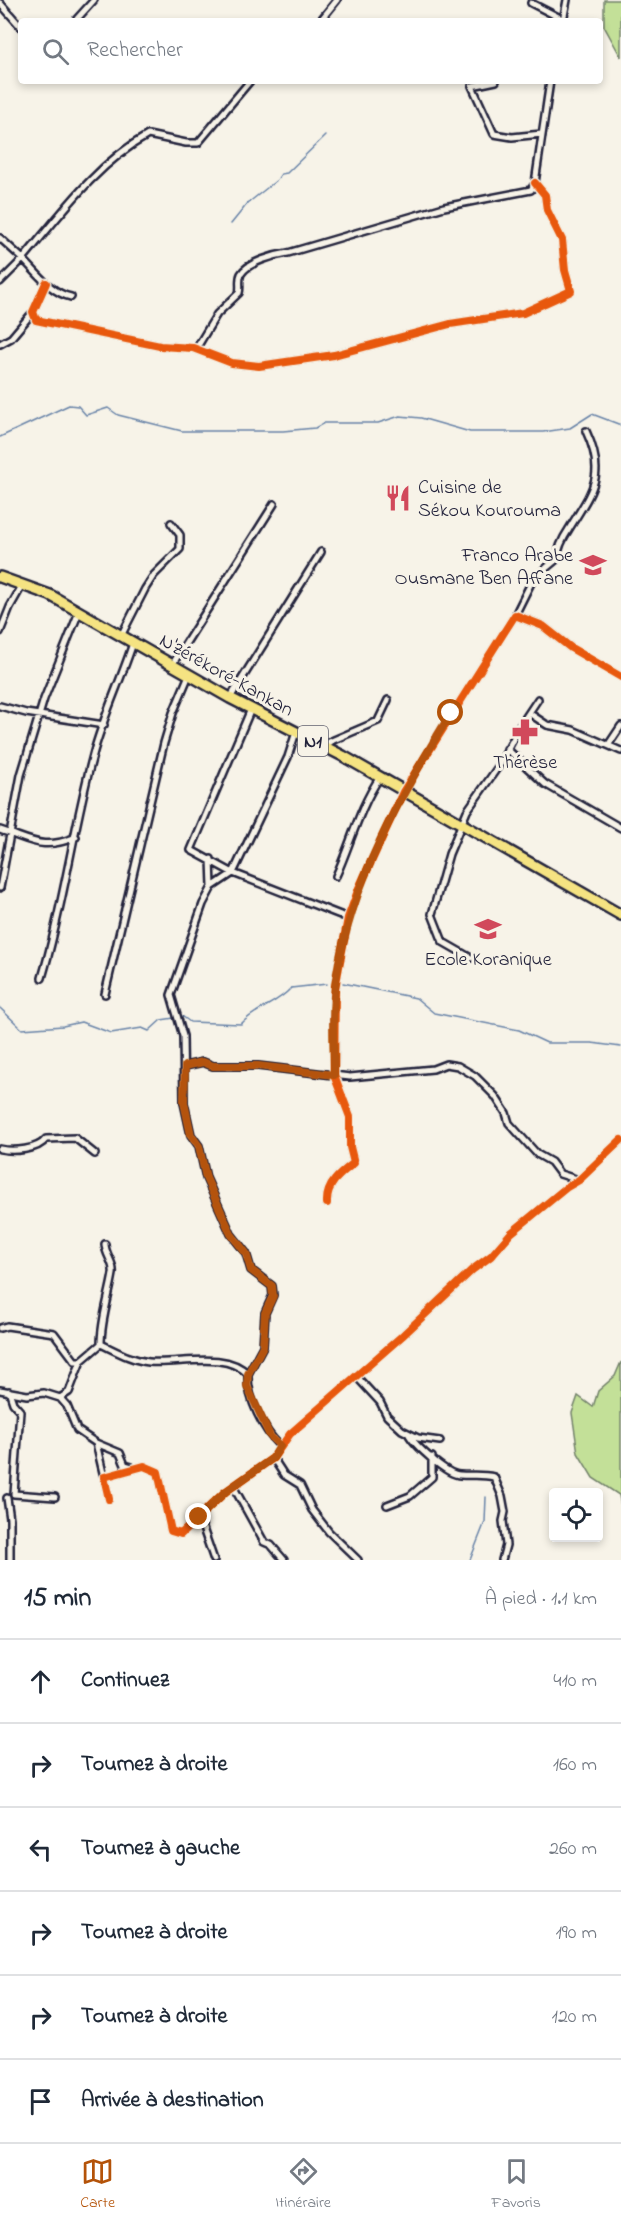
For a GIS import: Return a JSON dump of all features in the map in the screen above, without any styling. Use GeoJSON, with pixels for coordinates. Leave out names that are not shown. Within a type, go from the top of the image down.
{"type":"FeatureCollection","features":[{"type":"Feature","properties":{"kind":"highway","name":"N'zérékoré-Kankan"},"geometry":{"type":"LineString","coordinates":[[0,577],[50,595],[230,698],[380,777],[621,915]]}},
{"type":"Feature","properties":{"kind":"street"},"geometry":{"type":"LineString","coordinates":[[78,18],[94,0]]}},
{"type":"Feature","properties":{"kind":"street"},"geometry":{"type":"LineString","coordinates":[[322,18],[337,0]]}},
{"type":"Feature","properties":{"kind":"street"},"geometry":{"type":"LineString","coordinates":[[563,18],[567,0]]}},
{"type":"Feature","properties":{"kind":"street"},"geometry":{"type":"LineString","coordinates":[[3,3],[18,23]]}},
{"type":"Feature","properties":{"kind":"street"},"geometry":{"type":"LineString","coordinates":[[531,3],[559,18]]}},
{"type":"Feature","properties":{"kind":"street"},"geometry":{"type":"LineString","coordinates":[[0,282],[105,166],[131,144],[148,135],[186,143],[198,142],[247,84]]}},
{"type":"Feature","properties":{"kind":"street"},"geometry":{"type":"LineString","coordinates":[[482,84],[472,86],[494,134],[512,137],[542,135]]}},
{"type":"Feature","properties":{"kind":"street"},"geometry":{"type":"LineString","coordinates":[[196,349],[217,314],[239,293],[239,277],[245,269],[267,257],[288,253],[381,223],[444,207],[531,190],[535,183],[550,84]]}},
{"type":"Feature","properties":{"kind":"street"},"geometry":{"type":"LineString","coordinates":[[33,312],[36,320],[77,330],[160,346],[196,349],[232,363],[259,366],[334,355],[450,324],[523,313],[571,291],[565,270],[562,240],[547,210],[545,195],[535,183]]}},
{"type":"Feature","properties":{"kind":"street"},"geometry":{"type":"LineString","coordinates":[[0,238],[46,283],[63,296],[71,297]]}},
{"type":"Feature","properties":{"kind":"street"},"geometry":{"type":"LineString","coordinates":[[0,344],[11,338],[33,312],[46,283]]}},
{"type":"Feature","properties":{"kind":"street"},"geometry":{"type":"LineString","coordinates":[[327,1203],[326,1193],[338,1177],[354,1163],[350,1147],[350,1117],[334,1075],[335,988],[348,918],[359,888],[403,792],[515,615],[533,579],[556,559],[565,535],[597,481],[592,445],[586,431]]}},
{"type":"Feature","properties":{"kind":"street"},"geometry":{"type":"LineString","coordinates":[[172,665],[274,504]]}},
{"type":"Feature","properties":{"kind":"street"},"geometry":{"type":"LineString","coordinates":[[121,636],[144,589],[154,575],[180,549],[180,536],[171,523]]}},
{"type":"Feature","properties":{"kind":"street"},"geometry":{"type":"LineString","coordinates":[[230,698],[321,552]]}},
{"type":"Feature","properties":{"kind":"street"},"geometry":{"type":"LineString","coordinates":[[0,632],[23,584]]}},
{"type":"Feature","properties":{"kind":"street"},"geometry":{"type":"LineString","coordinates":[[0,888],[21,775],[39,716],[79,612]]}},
{"type":"Feature","properties":{"kind":"street"},"geometry":{"type":"LineString","coordinates":[[515,615],[543,626],[571,648],[621,677]]}},
{"type":"Feature","properties":{"kind":"street"},"geometry":{"type":"LineString","coordinates":[[42,978],[57,924],[93,754],[133,643]]}},
{"type":"Feature","properties":{"kind":"street"},"geometry":{"type":"LineString","coordinates":[[105,994],[164,743],[172,713],[189,675]]}},
{"type":"Feature","properties":{"kind":"street"},"geometry":{"type":"LineString","coordinates":[[471,958],[443,942],[432,914],[461,824],[476,795],[500,764],[507,748],[538,699]]}},
{"type":"Feature","properties":{"kind":"street"},"geometry":{"type":"LineString","coordinates":[[321,745],[378,722],[388,700]]}},
{"type":"Feature","properties":{"kind":"street"},"geometry":{"type":"LineString","coordinates":[[0,706],[39,716],[104,725]]}},
{"type":"Feature","properties":{"kind":"street"},"geometry":{"type":"LineString","coordinates":[[251,709],[191,850],[198,856],[211,859],[233,873],[348,918]]}},
{"type":"Feature","properties":{"kind":"street"},"geometry":{"type":"LineString","coordinates":[[529,713],[547,725],[573,730],[621,751]]}},
{"type":"Feature","properties":{"kind":"street"},"geometry":{"type":"LineString","coordinates":[[609,744],[621,726]]}},
{"type":"Feature","properties":{"kind":"street"},"geometry":{"type":"LineString","coordinates":[[212,887],[233,873],[288,757],[296,732]]}},
{"type":"Feature","properties":{"kind":"street"},"geometry":{"type":"LineString","coordinates":[[507,748],[545,784],[621,828]]}},
{"type":"Feature","properties":{"kind":"street"},"geometry":{"type":"LineString","coordinates":[[336,876],[355,823],[380,777]]}},
{"type":"Feature","properties":{"kind":"street"},"geometry":{"type":"LineString","coordinates":[[0,830],[36,843],[57,844],[76,837]]}},
{"type":"Feature","properties":{"kind":"street"},"geometry":{"type":"LineString","coordinates":[[211,859],[212,887],[194,925],[171,995],[183,1036],[184,1102],[191,1135],[199,1146],[206,1178],[231,1234],[246,1253],[251,1270],[272,1286],[273,1296],[265,1313],[263,1346],[248,1374],[247,1386],[270,1436],[280,1446]]}},
{"type":"Feature","properties":{"kind":"street"},"geometry":{"type":"LineString","coordinates":[[185,1066],[203,1062],[213,1066],[258,1066],[334,1075],[365,1076],[433,1069],[446,1064],[458,1066],[475,1076],[495,1096],[506,1113],[509,1123],[537,1154],[550,1162],[560,1174],[579,1180]]}},
{"type":"Feature","properties":{"kind":"street"},"geometry":{"type":"LineString","coordinates":[[0,1149],[9,1151],[42,1144],[46,1139],[75,1138],[95,1154]]}},
{"type":"Feature","properties":{"kind":"street"},"geometry":{"type":"LineString","coordinates":[[104,1477],[144,1466],[158,1472],[171,1531],[181,1534],[233,1486],[273,1458],[290,1434],[472,1270],[491,1256],[511,1233],[567,1187],[579,1180],[621,1140]]}},
{"type":"Feature","properties":{"kind":"street"},"geometry":{"type":"LineString","coordinates":[[60,1398],[69,1392],[81,1361],[101,1344],[103,1315],[114,1272],[105,1251],[105,1244]]}},
{"type":"Feature","properties":{"kind":"street"},"geometry":{"type":"LineString","coordinates":[[0,1328],[17,1327],[54,1333],[75,1361],[81,1361]]}},
{"type":"Feature","properties":{"kind":"street"},"geometry":{"type":"LineString","coordinates":[[101,1344],[127,1357],[146,1362],[226,1361],[240,1366],[248,1374]]}},
{"type":"Feature","properties":{"kind":"street"},"geometry":{"type":"LineString","coordinates":[[356,1376],[380,1402],[387,1416],[408,1433],[418,1438],[440,1441]]}},
{"type":"Feature","properties":{"kind":"street"},"geometry":{"type":"LineString","coordinates":[[0,1390],[27,1395],[44,1393],[60,1398],[67,1406],[77,1430],[96,1443],[120,1453],[126,1465],[133,1468]]}},
{"type":"Feature","properties":{"kind":"street"},"geometry":{"type":"LineString","coordinates":[[9,1391],[20,1411],[14,1494]]}},
{"type":"Feature","properties":{"kind":"street"},"geometry":{"type":"LineString","coordinates":[[408,1433],[413,1443],[458,1476],[494,1477],[502,1496],[505,1512],[502,1521],[506,1545],[502,1560]]}},
{"type":"Feature","properties":{"kind":"street"},"geometry":{"type":"LineString","coordinates":[[96,1443],[109,1498]]}},
{"type":"Feature","properties":{"kind":"street"},"geometry":{"type":"LineString","coordinates":[[387,1506],[410,1496],[432,1477],[432,1457]]}},
{"type":"Feature","properties":{"kind":"street"},"geometry":{"type":"LineString","coordinates":[[273,1458],[284,1475],[300,1485],[312,1509],[329,1532],[358,1560]]}},
{"type":"Feature","properties":{"kind":"street"},"geometry":{"type":"LineString","coordinates":[[233,1486],[264,1542],[271,1545],[284,1560]]}},
{"type":"Feature","properties":{"kind":"street"},"geometry":{"type":"LineString","coordinates":[[0,1502],[14,1494],[55,1497]]}},
{"type":"Feature","properties":{"kind":"street"},"geometry":{"type":"LineString","coordinates":[[7,1498],[10,1519],[10,1560]]}},
{"type":"Feature","properties":{"kind":"street"},"geometry":{"type":"LineString","coordinates":[[199,1517],[214,1560]]}},
{"type":"Feature","properties":{"kind":"green space"},"geometry":{"type":"Polygon","coordinates":[[[604,0],[621,0],[621,57],[604,26],[604,0]]]}},
{"type":"Feature","properties":{"kind":"green space"},"geometry":{"type":"Polygon","coordinates":[[[621,1362],[621,1506],[619,1495],[593,1478],[578,1453],[572,1413],[578,1396],[593,1407],[598,1391],[615,1376],[621,1362]]]}},
{"type":"Feature","properties":{"kind":"waterway"},"geometry":{"type":"LineString","coordinates":[[231,224],[248,203],[277,180],[281,174],[287,173],[325,136]]}},
{"type":"Feature","properties":{"kind":"waterway"},"geometry":{"type":"LineString","coordinates":[[0,437],[69,405],[78,406],[86,415],[108,408],[118,415],[182,431],[283,431],[315,428],[324,423],[378,423],[400,416],[421,418],[470,432],[543,432],[570,428],[592,414],[621,425]]}},
{"type":"Feature","properties":{"kind":"waterway"},"geometry":{"type":"LineString","coordinates":[[343,983],[416,998],[434,1013],[519,1030],[547,1043],[592,1043],[621,1047]]}},
{"type":"Feature","properties":{"kind":"waterway"},"geometry":{"type":"LineString","coordinates":[[179,1017],[182,1016],[190,1022],[241,1024],[291,988],[327,984]]}},
{"type":"Feature","properties":{"kind":"waterway"},"geometry":{"type":"LineString","coordinates":[[0,1008],[22,1029],[63,1026],[81,1022],[111,1033],[142,1028],[149,1031],[161,1020],[174,1018]]}},
{"type":"Feature","properties":{"kind":"waterway"},"geometry":{"type":"LineString","coordinates":[[470,1560],[485,1522],[486,1497]]}},
{"type":"Feature","properties":{"kind":"cycle path"},"geometry":{"type":"LineString","coordinates":[[46,283],[33,312],[36,320],[160,346],[193,348],[232,363],[259,366],[334,355],[450,324],[523,313],[571,291],[565,270],[562,240],[547,210],[545,195],[535,183]]}},
{"type":"Feature","properties":{"kind":"cycle path"},"geometry":{"type":"LineString","coordinates":[[327,1203],[327,1196],[332,1185],[339,1175],[354,1163],[350,1147],[350,1117],[334,1075],[335,988],[348,918],[359,888],[403,792],[515,615],[543,626],[571,648],[621,677]]}},
{"type":"Feature","properties":{"kind":"cycle path"},"geometry":{"type":"LineString","coordinates":[[109,1499],[104,1477],[144,1466],[158,1472],[171,1531],[181,1534],[225,1492],[273,1458],[290,1434],[402,1336],[472,1270],[491,1256],[511,1233],[567,1187],[579,1180],[621,1140]]}},
{"type":"Feature","properties":{"kind":"place","name":"Cuisine de Sékou Kourouma"},"geometry":{"type":"Point","coordinates":[398,498]}},
{"type":"Feature","properties":{"kind":"place","name":"Franco Arabe Ousmane Ben Affane"},"geometry":{"type":"Point","coordinates":[593,565]}},
{"type":"Feature","properties":{"kind":"place","name":"Thérèse"},"geometry":{"type":"Point","coordinates":[525,732]}},
{"type":"Feature","properties":{"kind":"place","name":"Ecole Koranique"},"geometry":{"type":"Point","coordinates":[488,929]}},
{"type":"Feature","properties":{"kind":"route"},"geometry":{"type":"LineString","coordinates":[[199,1517],[225,1492],[273,1458],[280,1446],[270,1436],[247,1386],[248,1374],[263,1346],[265,1313],[273,1296],[272,1286],[251,1270],[246,1253],[231,1234],[206,1178],[199,1146],[191,1135],[184,1102],[185,1066],[203,1062],[213,1066],[258,1066],[319,1071],[334,1075],[335,988],[348,918],[359,888],[403,792],[451,713]]}}]}
